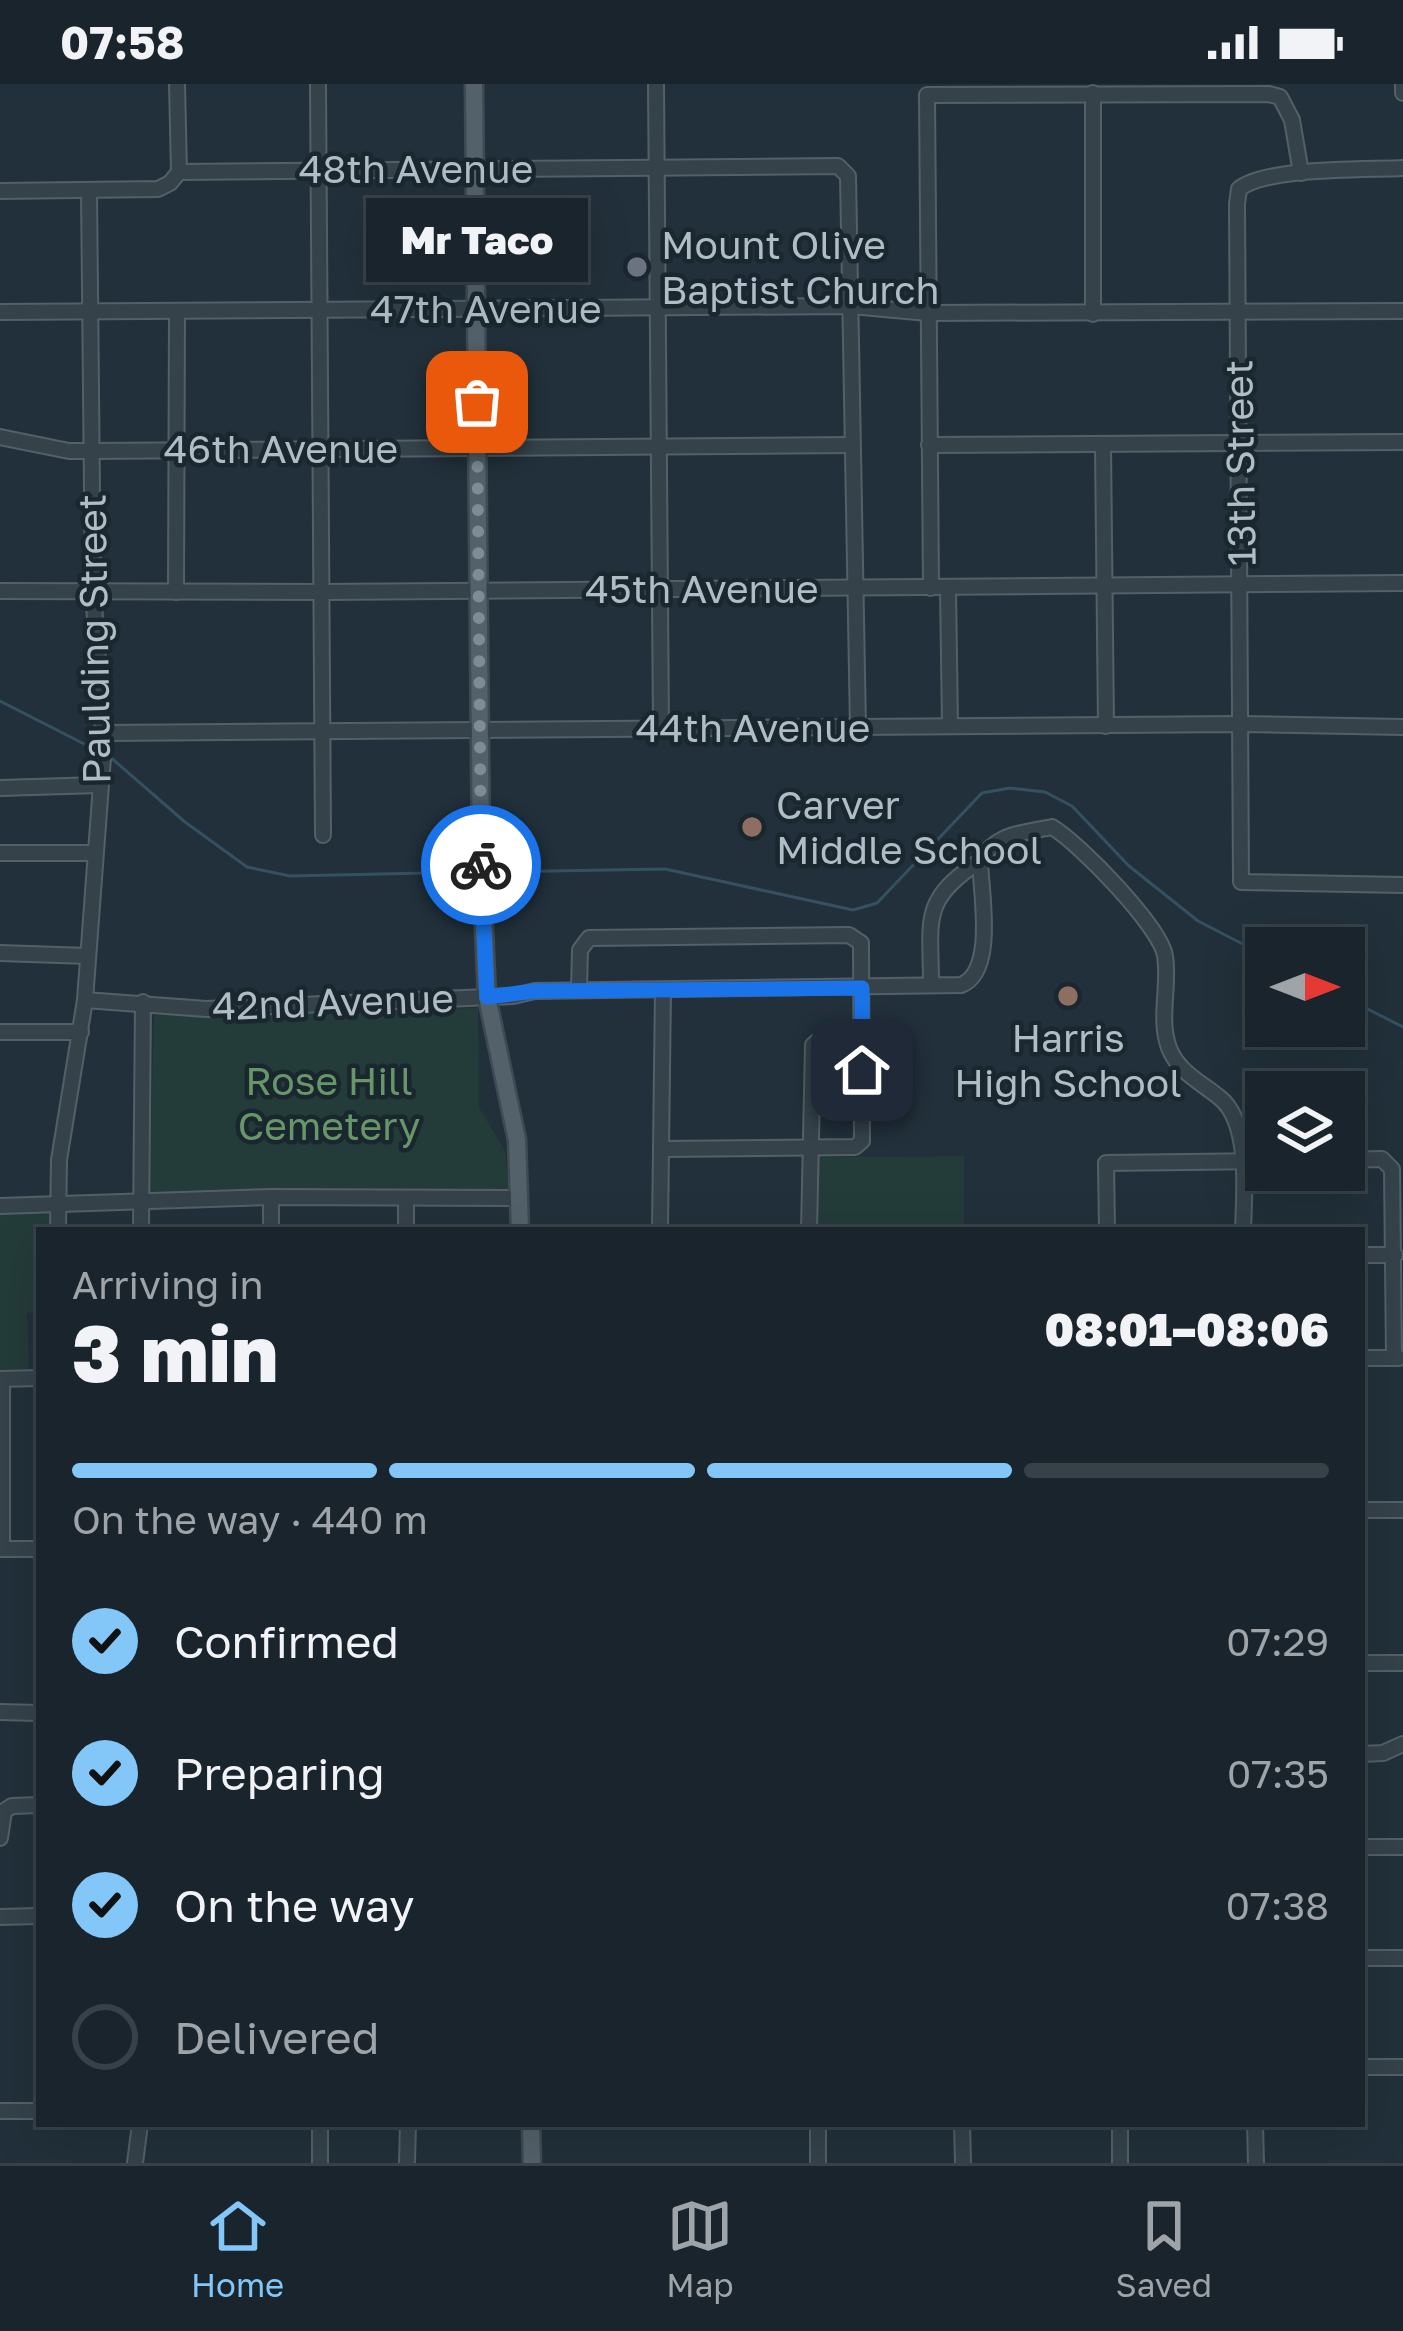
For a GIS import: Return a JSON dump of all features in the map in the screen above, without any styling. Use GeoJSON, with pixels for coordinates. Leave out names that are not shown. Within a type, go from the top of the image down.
{"type":"FeatureCollection","features":[{"type":"Feature","properties":{"kind":"main road"},"geometry":{"type":"LineString","coordinates":[[474,84],[482,885],[487,997],[514,1124],[520,1227]]}},
{"type":"Feature","properties":{"kind":"main road"},"geometry":{"type":"LineString","coordinates":[[532,2127],[532,2163]]}},
{"type":"Feature","properties":{"kind":"street"},"geometry":{"type":"LineString","coordinates":[[177,84],[179,172]]}},
{"type":"Feature","properties":{"kind":"street"},"geometry":{"type":"LineString","coordinates":[[318,84],[323,835]]}},
{"type":"Feature","properties":{"kind":"street"},"geometry":{"type":"LineString","coordinates":[[656,84],[661,728]]}},
{"type":"Feature","properties":{"kind":"street"},"geometry":{"type":"LineString","coordinates":[[1403,84],[1403,93]]}},
{"type":"Feature","properties":{"kind":"street"},"geometry":{"type":"LineString","coordinates":[[1093,94],[1094,314]]}},
{"type":"Feature","properties":{"kind":"street"},"geometry":{"type":"LineString","coordinates":[[931,588],[927,95],[1269,94],[1280,97],[1292,120],[1301,173],[1403,168]]}},
{"type":"Feature","properties":{"kind":"street","name":"48th Avenue"},"geometry":{"type":"LineString","coordinates":[[0,191],[158,189],[179,172],[838,166],[848,176],[851,307]]}},
{"type":"Feature","properties":{"kind":"street","name":"13th Street"},"geometry":{"type":"LineString","coordinates":[[1301,173],[1246,183],[1239,189],[1241,882],[1403,885]]}},
{"type":"Feature","properties":{"kind":"street","name":"Paulding Street"},"geometry":{"type":"LineString","coordinates":[[58,1227],[59,1160],[85,1000],[104,738],[93,592],[89,190]]}},
{"type":"Feature","properties":{"kind":"street"},"geometry":{"type":"LineString","coordinates":[[851,307],[858,728]]}},
{"type":"Feature","properties":{"kind":"street","name":"47th Avenue"},"geometry":{"type":"LineString","coordinates":[[0,312],[851,307],[928,313],[1094,314],[1403,310]]}},
{"type":"Feature","properties":{"kind":"street"},"geometry":{"type":"LineString","coordinates":[[176,592],[177,311]]}},
{"type":"Feature","properties":{"kind":"street","name":"46th Avenue"},"geometry":{"type":"LineString","coordinates":[[0,436],[69,451],[851,445]]}},
{"type":"Feature","properties":{"kind":"street"},"geometry":{"type":"LineString","coordinates":[[929,445],[1403,442]]}},
{"type":"Feature","properties":{"kind":"street"},"geometry":{"type":"LineString","coordinates":[[1103,446],[1106,726]]}},
{"type":"Feature","properties":{"kind":"street","name":"45th Avenue"},"geometry":{"type":"LineString","coordinates":[[0,591],[1403,584]]}},
{"type":"Feature","properties":{"kind":"street"},"geometry":{"type":"LineString","coordinates":[[948,588],[950,726]]}},
{"type":"Feature","properties":{"kind":"street","name":"44th Avenue"},"geometry":{"type":"LineString","coordinates":[[104,738],[661,728],[1403,727]]}},
{"type":"Feature","properties":{"kind":"street"},"geometry":{"type":"LineString","coordinates":[[0,788],[99,785]]}},
{"type":"Feature","properties":{"kind":"street"},"geometry":{"type":"LineString","coordinates":[[931,985],[932,908],[950,881],[980,861],[1002,838],[1052,827],[1116,887],[1159,936],[1165,955],[1164,1025],[1171,1052],[1180,1069],[1225,1101],[1235,1119],[1244,1161],[1244,1227]]}},
{"type":"Feature","properties":{"kind":"street"},"geometry":{"type":"LineString","coordinates":[[0,853],[94,853]]}},
{"type":"Feature","properties":{"kind":"street","name":"42nd Avenue"},"geometry":{"type":"LineString","coordinates":[[85,1000],[206,1009],[579,990],[862,988],[970,982],[981,967],[980,861]]}},
{"type":"Feature","properties":{"kind":"street"},"geometry":{"type":"LineString","coordinates":[[579,990],[580,950],[589,938],[849,935],[861,943],[862,1141],[855,1147],[662,1149]]}},
{"type":"Feature","properties":{"kind":"street"},"geometry":{"type":"LineString","coordinates":[[0,953],[88,956]]}},
{"type":"Feature","properties":{"kind":"street"},"geometry":{"type":"LineString","coordinates":[[660,1227],[663,990]]}},
{"type":"Feature","properties":{"kind":"street"},"geometry":{"type":"LineString","coordinates":[[141,1227],[143,1002]]}},
{"type":"Feature","properties":{"kind":"street"},"geometry":{"type":"LineString","coordinates":[[0,1032],[81,1032]]}},
{"type":"Feature","properties":{"kind":"street"},"geometry":{"type":"LineString","coordinates":[[809,1227],[813,1045],[824,1036],[862,1035]]}},
{"type":"Feature","properties":{"kind":"street"},"geometry":{"type":"LineString","coordinates":[[1365,1159],[1382,1159],[1392,1169],[1399,1358],[1365,1358]]}},
{"type":"Feature","properties":{"kind":"street"},"geometry":{"type":"LineString","coordinates":[[1107,1227],[1106,1163],[1244,1161]]}},
{"type":"Feature","properties":{"kind":"street"},"geometry":{"type":"LineString","coordinates":[[0,1206],[271,1197],[520,1198]]}},
{"type":"Feature","properties":{"kind":"street"},"geometry":{"type":"LineString","coordinates":[[271,1197],[271,1227]]}},
{"type":"Feature","properties":{"kind":"street"},"geometry":{"type":"LineString","coordinates":[[406,1198],[406,1227]]}},
{"type":"Feature","properties":{"kind":"street"},"geometry":{"type":"LineString","coordinates":[[1365,1255],[1398,1258]]}},
{"type":"Feature","properties":{"kind":"street"},"geometry":{"type":"LineString","coordinates":[[36,1378],[1,1379],[1,1549],[36,1549]]}},
{"type":"Feature","properties":{"kind":"street"},"geometry":{"type":"LineString","coordinates":[[1365,1510],[1403,1510]]}},
{"type":"Feature","properties":{"kind":"street"},"geometry":{"type":"LineString","coordinates":[[1365,1663],[1403,1664]]}},
{"type":"Feature","properties":{"kind":"street"},"geometry":{"type":"LineString","coordinates":[[0,1712],[36,1713]]}},
{"type":"Feature","properties":{"kind":"street"},"geometry":{"type":"LineString","coordinates":[[1365,1754],[1383,1753],[1403,1744]]}},
{"type":"Feature","properties":{"kind":"street"},"geometry":{"type":"LineString","coordinates":[[0,1838],[4,1811],[36,1805]]}},
{"type":"Feature","properties":{"kind":"street"},"geometry":{"type":"LineString","coordinates":[[1365,1847],[1403,1847]]}},
{"type":"Feature","properties":{"kind":"street"},"geometry":{"type":"LineString","coordinates":[[0,1917],[36,1916]]}},
{"type":"Feature","properties":{"kind":"street"},"geometry":{"type":"LineString","coordinates":[[1365,1958],[1403,1958]]}},
{"type":"Feature","properties":{"kind":"street"},"geometry":{"type":"LineString","coordinates":[[1365,2067],[1403,2067]]}},
{"type":"Feature","properties":{"kind":"street"},"geometry":{"type":"LineString","coordinates":[[0,2111],[36,2110]]}},
{"type":"Feature","properties":{"kind":"street"},"geometry":{"type":"LineString","coordinates":[[135,2163],[140,2127]]}},
{"type":"Feature","properties":{"kind":"street"},"geometry":{"type":"LineString","coordinates":[[320,2127],[320,2163]]}},
{"type":"Feature","properties":{"kind":"street"},"geometry":{"type":"LineString","coordinates":[[407,2163],[408,2127]]}},
{"type":"Feature","properties":{"kind":"street"},"geometry":{"type":"LineString","coordinates":[[818,2127],[818,2163]]}},
{"type":"Feature","properties":{"kind":"street"},"geometry":{"type":"LineString","coordinates":[[962,2127],[963,2163]]}},
{"type":"Feature","properties":{"kind":"street"},"geometry":{"type":"LineString","coordinates":[[1120,2127],[1120,2163]]}},
{"type":"Feature","properties":{"kind":"street"},"geometry":{"type":"LineString","coordinates":[[1256,2127],[1256,2163]]}},
{"type":"Feature","properties":{"kind":"green space","name":"Rose Hill Cemetery"},"geometry":{"type":"Polygon","coordinates":[[[478,1008],[479,1107],[505,1151],[509,1192],[149,1198],[154,1015],[478,1008]]]}},
{"type":"Feature","properties":{"kind":"green space"},"geometry":{"type":"Polygon","coordinates":[[[964,1156],[964,1227],[816,1227],[815,1157],[964,1156]]]}},
{"type":"Feature","properties":{"kind":"green space"},"geometry":{"type":"Polygon","coordinates":[[[52,1211],[52,1227],[36,1227],[36,1312],[27,1313],[29,1369],[0,1370],[0,1212],[52,1211]]]}},
{"type":"Feature","properties":{"kind":"waterway"},"geometry":{"type":"LineString","coordinates":[[0,701],[100,752]]}},
{"type":"Feature","properties":{"kind":"waterway"},"geometry":{"type":"LineString","coordinates":[[109,756],[185,822],[247,867],[290,876],[472,872]]}},
{"type":"Feature","properties":{"kind":"waterway"},"geometry":{"type":"LineString","coordinates":[[488,872],[665,869],[853,910],[877,903],[982,793],[1010,788],[1045,792],[1072,806],[1129,866],[1198,921],[1245,945]]}},
{"type":"Feature","properties":{"kind":"waterway"},"geometry":{"type":"LineString","coordinates":[[1365,1008],[1403,1027]]}},
{"type":"Feature","properties":{"kind":"way so far"},"geometry":{"type":"LineString","coordinates":[[477,402],[481,865]]}},
{"type":"Feature","properties":{"kind":"place","name":"Mount Olive Baptist Church"},"geometry":{"type":"Point","coordinates":[637,267]}},
{"type":"Feature","properties":{"kind":"place","name":"Mr Taco"},"geometry":{"type":"Point","coordinates":[477,402]}},
{"type":"Feature","properties":{"kind":"place","name":"Carver Middle School"},"geometry":{"type":"Point","coordinates":[752,827]}},
{"type":"Feature","properties":{"kind":"place","name":"Harris High School"},"geometry":{"type":"Point","coordinates":[1068,996]}},
{"type":"Feature","properties":{"kind":"route"},"geometry":{"type":"LineString","coordinates":[[481,865],[487,997],[535,991],[862,988],[862,1070]]}}]}
